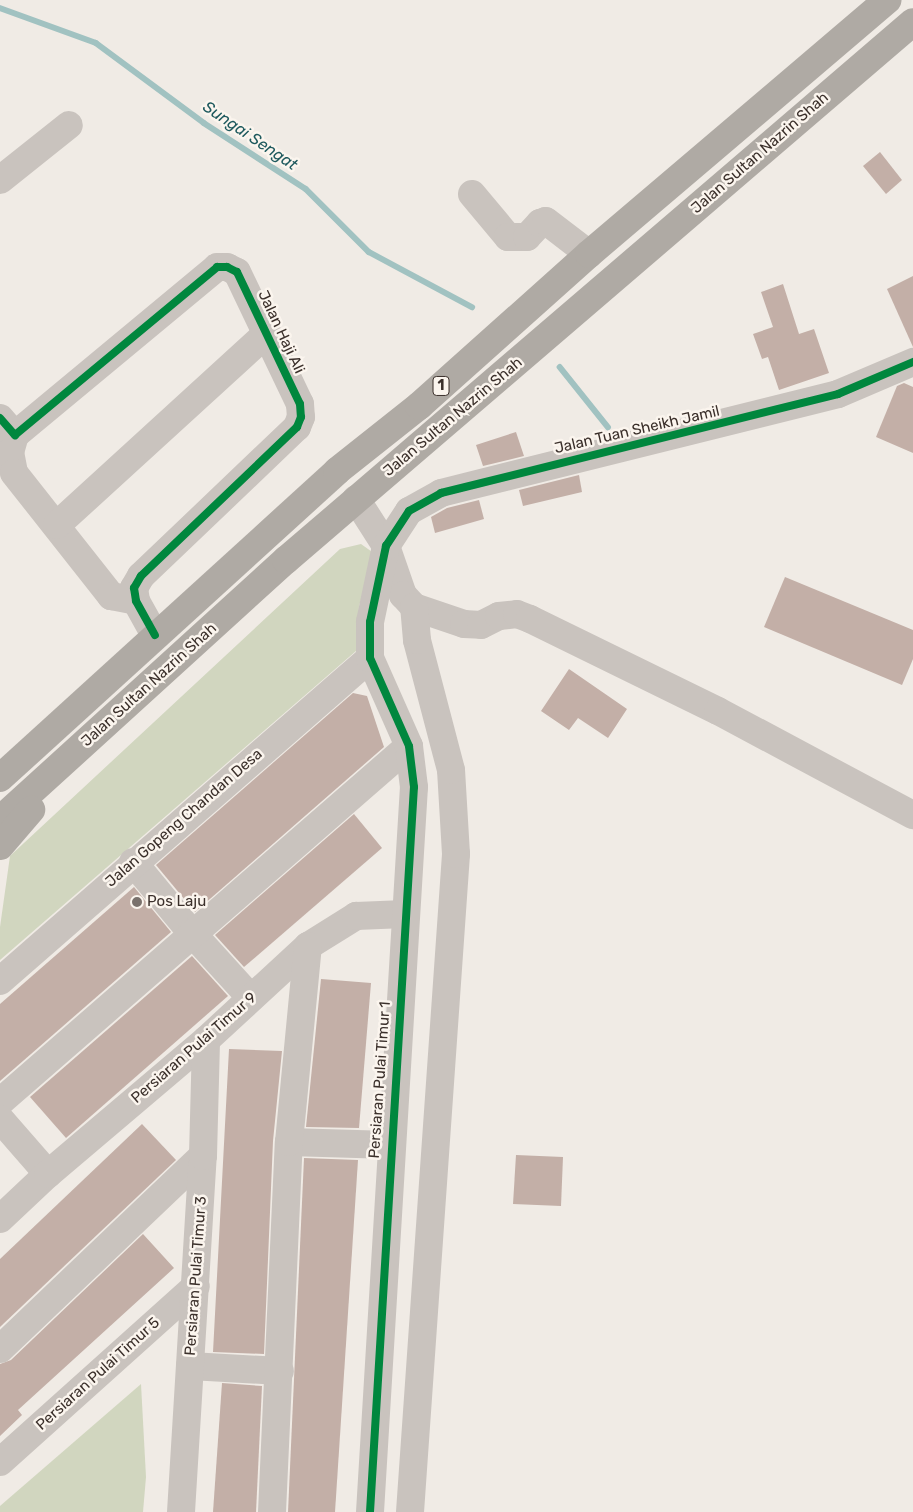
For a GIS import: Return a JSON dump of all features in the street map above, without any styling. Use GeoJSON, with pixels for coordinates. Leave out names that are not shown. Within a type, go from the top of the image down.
{"type":"FeatureCollection","features":[{"type":"Feature","properties":{"kind":"highway","name":"Jalan Sultan Nazrin Shah"},"geometry":{"type":"LineString","coordinates":[[0,784],[155,635],[254,544],[337,471],[419,406],[589,254],[887,0]]}},
{"type":"Feature","properties":{"kind":"highway","name":"Jalan Sultan Nazrin Shah"},"geometry":{"type":"LineString","coordinates":[[0,820],[356,499],[913,22]]}},
{"type":"Feature","properties":{"kind":"highway"},"geometry":{"type":"LineString","coordinates":[[254,544],[272,539],[324,498],[337,496],[356,499],[362,479],[379,453],[409,426],[419,406]]}},
{"type":"Feature","properties":{"kind":"highway"},"geometry":{"type":"LineString","coordinates":[[0,784],[57,769]]}},
{"type":"Feature","properties":{"kind":"highway"},"geometry":{"type":"LineString","coordinates":[[0,846],[42,797],[57,769]]}},
{"type":"Feature","properties":{"kind":"street"},"geometry":{"type":"LineString","coordinates":[[0,180],[69,125]]}},
{"type":"Feature","properties":{"kind":"street"},"geometry":{"type":"LineString","coordinates":[[472,194],[508,237],[527,237],[540,222],[546,221],[589,254]]}},
{"type":"Feature","properties":{"kind":"street","name":"Jalan Haji Ali"},"geometry":{"type":"LineString","coordinates":[[7,426],[218,267],[227,267],[237,272],[300,404],[301,417],[297,427],[140,576],[134,588],[136,601]]}},
{"type":"Feature","properties":{"kind":"street"},"geometry":{"type":"LineString","coordinates":[[57,525],[267,333]]}},
{"type":"Feature","properties":{"kind":"street","name":"Jalan Tuan Sheikh Jamil"},"geometry":{"type":"LineString","coordinates":[[386,546],[409,511],[441,493],[838,394],[913,362]]}},
{"type":"Feature","properties":{"kind":"street"},"geometry":{"type":"LineString","coordinates":[[7,426],[14,473],[57,525],[111,596],[136,601],[155,635]]}},
{"type":"Feature","properties":{"kind":"street"},"geometry":{"type":"LineString","coordinates":[[356,499],[386,546],[403,594],[414,607],[464,624],[481,625],[499,616],[517,614],[530,619],[718,711],[913,815]]}},
{"type":"Feature","properties":{"kind":"street"},"geometry":{"type":"LineString","coordinates":[[370,658],[370,622],[386,546]]}},
{"type":"Feature","properties":{"kind":"street"},"geometry":{"type":"LineString","coordinates":[[410,1512],[456,854],[451,770],[417,640],[414,607]]}},
{"type":"Feature","properties":{"kind":"street","name":"Persiaran Pulai Timur 1"},"geometry":{"type":"LineString","coordinates":[[370,658],[409,746],[414,787],[390,1145],[370,1512]]}},
{"type":"Feature","properties":{"kind":"street","name":"Jalan Gopeng Chandan Desa"},"geometry":{"type":"LineString","coordinates":[[0,981],[133,862],[370,658]]}},
{"type":"Feature","properties":{"kind":"street"},"geometry":{"type":"LineString","coordinates":[[0,1102],[191,932],[409,746]]}},
{"type":"Feature","properties":{"kind":"street"},"geometry":{"type":"LineString","coordinates":[[133,862],[191,932],[251,998]]}},
{"type":"Feature","properties":{"kind":"street","name":"Persiaran Pulai Timur 9"},"geometry":{"type":"LineString","coordinates":[[0,1220],[48,1174],[206,1040],[308,946],[356,916],[405,914]]}},
{"type":"Feature","properties":{"kind":"street"},"geometry":{"type":"LineString","coordinates":[[272,1512],[280,1371],[289,1142],[308,946]]}},
{"type":"Feature","properties":{"kind":"street","name":"Persiaran Pulai Timur 3"},"geometry":{"type":"LineString","coordinates":[[181,1512],[203,1156],[206,1040]]}},
{"type":"Feature","properties":{"kind":"street"},"geometry":{"type":"LineString","coordinates":[[0,1118],[48,1174]]}},
{"type":"Feature","properties":{"kind":"street"},"geometry":{"type":"LineString","coordinates":[[289,1142],[390,1145]]}},
{"type":"Feature","properties":{"kind":"street"},"geometry":{"type":"LineString","coordinates":[[0,1349],[203,1156]]}},
{"type":"Feature","properties":{"kind":"street","name":"Persiaran Pulai Timur 5"},"geometry":{"type":"LineString","coordinates":[[0,1462],[196,1286]]}},
{"type":"Feature","properties":{"kind":"street"},"geometry":{"type":"LineString","coordinates":[[190,1366],[280,1371]]}},
{"type":"Feature","properties":{"kind":"green space"},"geometry":{"type":"Polygon","coordinates":[[[361,544],[375,554],[359,606],[356,651],[0,960],[0,927],[10,856],[340,549],[361,544]]]}},
{"type":"Feature","properties":{"kind":"green space"},"geometry":{"type":"Polygon","coordinates":[[[141,1384],[146,1477],[143,1512],[0,1512],[0,1506],[141,1384]]]}},
{"type":"Feature","properties":{"kind":"building"},"geometry":{"type":"Polygon","coordinates":[[[880,152],[902,180],[886,194],[863,166],[880,152]]]}},
{"type":"Feature","properties":{"kind":"building"},"geometry":{"type":"Polygon","coordinates":[[[913,276],[913,347],[887,289],[913,276]]]}},
{"type":"Feature","properties":{"kind":"building"},"geometry":{"type":"Polygon","coordinates":[[[783,284],[799,334],[814,329],[829,373],[779,390],[768,357],[762,359],[753,334],[773,327],[761,292],[783,284]]]}},
{"type":"Feature","properties":{"kind":"building"},"geometry":{"type":"Polygon","coordinates":[[[904,383],[913,387],[913,453],[876,437],[897,386],[904,383]]]}},
{"type":"Feature","properties":{"kind":"building"},"geometry":{"type":"Polygon","coordinates":[[[516,432],[524,456],[483,466],[476,445],[516,432]]]}},
{"type":"Feature","properties":{"kind":"building"},"geometry":{"type":"Polygon","coordinates":[[[579,475],[582,492],[523,506],[519,490],[579,475]]]}},
{"type":"Feature","properties":{"kind":"building"},"geometry":{"type":"Polygon","coordinates":[[[479,500],[484,519],[435,533],[431,517],[447,508],[479,500]]]}},
{"type":"Feature","properties":{"kind":"building"},"geometry":{"type":"Polygon","coordinates":[[[785,577],[913,630],[913,659],[902,685],[764,627],[785,577]]]}},
{"type":"Feature","properties":{"kind":"building"},"geometry":{"type":"Polygon","coordinates":[[[569,669],[627,709],[608,738],[578,718],[569,730],[541,711],[569,669]]]}},
{"type":"Feature","properties":{"kind":"building"},"geometry":{"type":"Polygon","coordinates":[[[353,693],[367,696],[384,747],[195,912],[156,865],[353,693]]]}},
{"type":"Feature","properties":{"kind":"building"},"geometry":{"type":"Polygon","coordinates":[[[354,814],[382,848],[244,967],[215,935],[354,814]]]}},
{"type":"Feature","properties":{"kind":"building"},"geometry":{"type":"Polygon","coordinates":[[[134,887],[171,932],[0,1081],[0,1004],[134,887]]]}},
{"type":"Feature","properties":{"kind":"building"},"geometry":{"type":"Polygon","coordinates":[[[192,956],[228,996],[66,1138],[30,1097],[192,956]]]}},
{"type":"Feature","properties":{"kind":"building"},"geometry":{"type":"Polygon","coordinates":[[[321,979],[371,983],[359,1128],[306,1127],[321,979]]]}},
{"type":"Feature","properties":{"kind":"building"},"geometry":{"type":"Polygon","coordinates":[[[229,1049],[282,1051],[273,1141],[264,1354],[213,1352],[229,1049]]]}},
{"type":"Feature","properties":{"kind":"building"},"geometry":{"type":"Polygon","coordinates":[[[142,1124],[176,1160],[0,1327],[0,1259],[142,1124]]]}},
{"type":"Feature","properties":{"kind":"building"},"geometry":{"type":"Polygon","coordinates":[[[516,1155],[563,1157],[561,1206],[513,1204],[516,1155]]]}},
{"type":"Feature","properties":{"kind":"building"},"geometry":{"type":"Polygon","coordinates":[[[304,1158],[358,1160],[335,1512],[288,1512],[304,1158]]]}},
{"type":"Feature","properties":{"kind":"building"},"geometry":{"type":"Polygon","coordinates":[[[143,1234],[174,1268],[18,1410],[22,1415],[0,1436],[0,1364],[11,1360],[143,1234]]]}},
{"type":"Feature","properties":{"kind":"building"},"geometry":{"type":"Polygon","coordinates":[[[222,1383],[262,1386],[256,1512],[213,1512],[222,1383]]]}},
{"type":"Feature","properties":{"kind":"waterway","name":"Sungai Sengat"},"geometry":{"type":"LineString","coordinates":[[0,8],[96,43],[204,123],[306,189],[369,252],[472,307]]}},
{"type":"Feature","properties":{"kind":"waterway","name":"Sungai Sengat"},"geometry":{"type":"LineString","coordinates":[[560,367],[608,427]]}},
{"type":"Feature","properties":{"kind":"cycle path"},"geometry":{"type":"LineString","coordinates":[[0,418],[15,435],[217,267],[227,267],[237,272],[300,404],[301,417],[297,427],[141,576],[134,588],[136,601],[155,635]]}},
{"type":"Feature","properties":{"kind":"cycle path"},"geometry":{"type":"LineString","coordinates":[[370,1512],[414,787],[409,746],[370,658],[370,622],[386,546],[409,511],[441,493],[838,394],[913,362]]}},
{"type":"Feature","properties":{"kind":"place","name":"Pos Laju"},"geometry":{"type":"Point","coordinates":[137,902]}}]}
